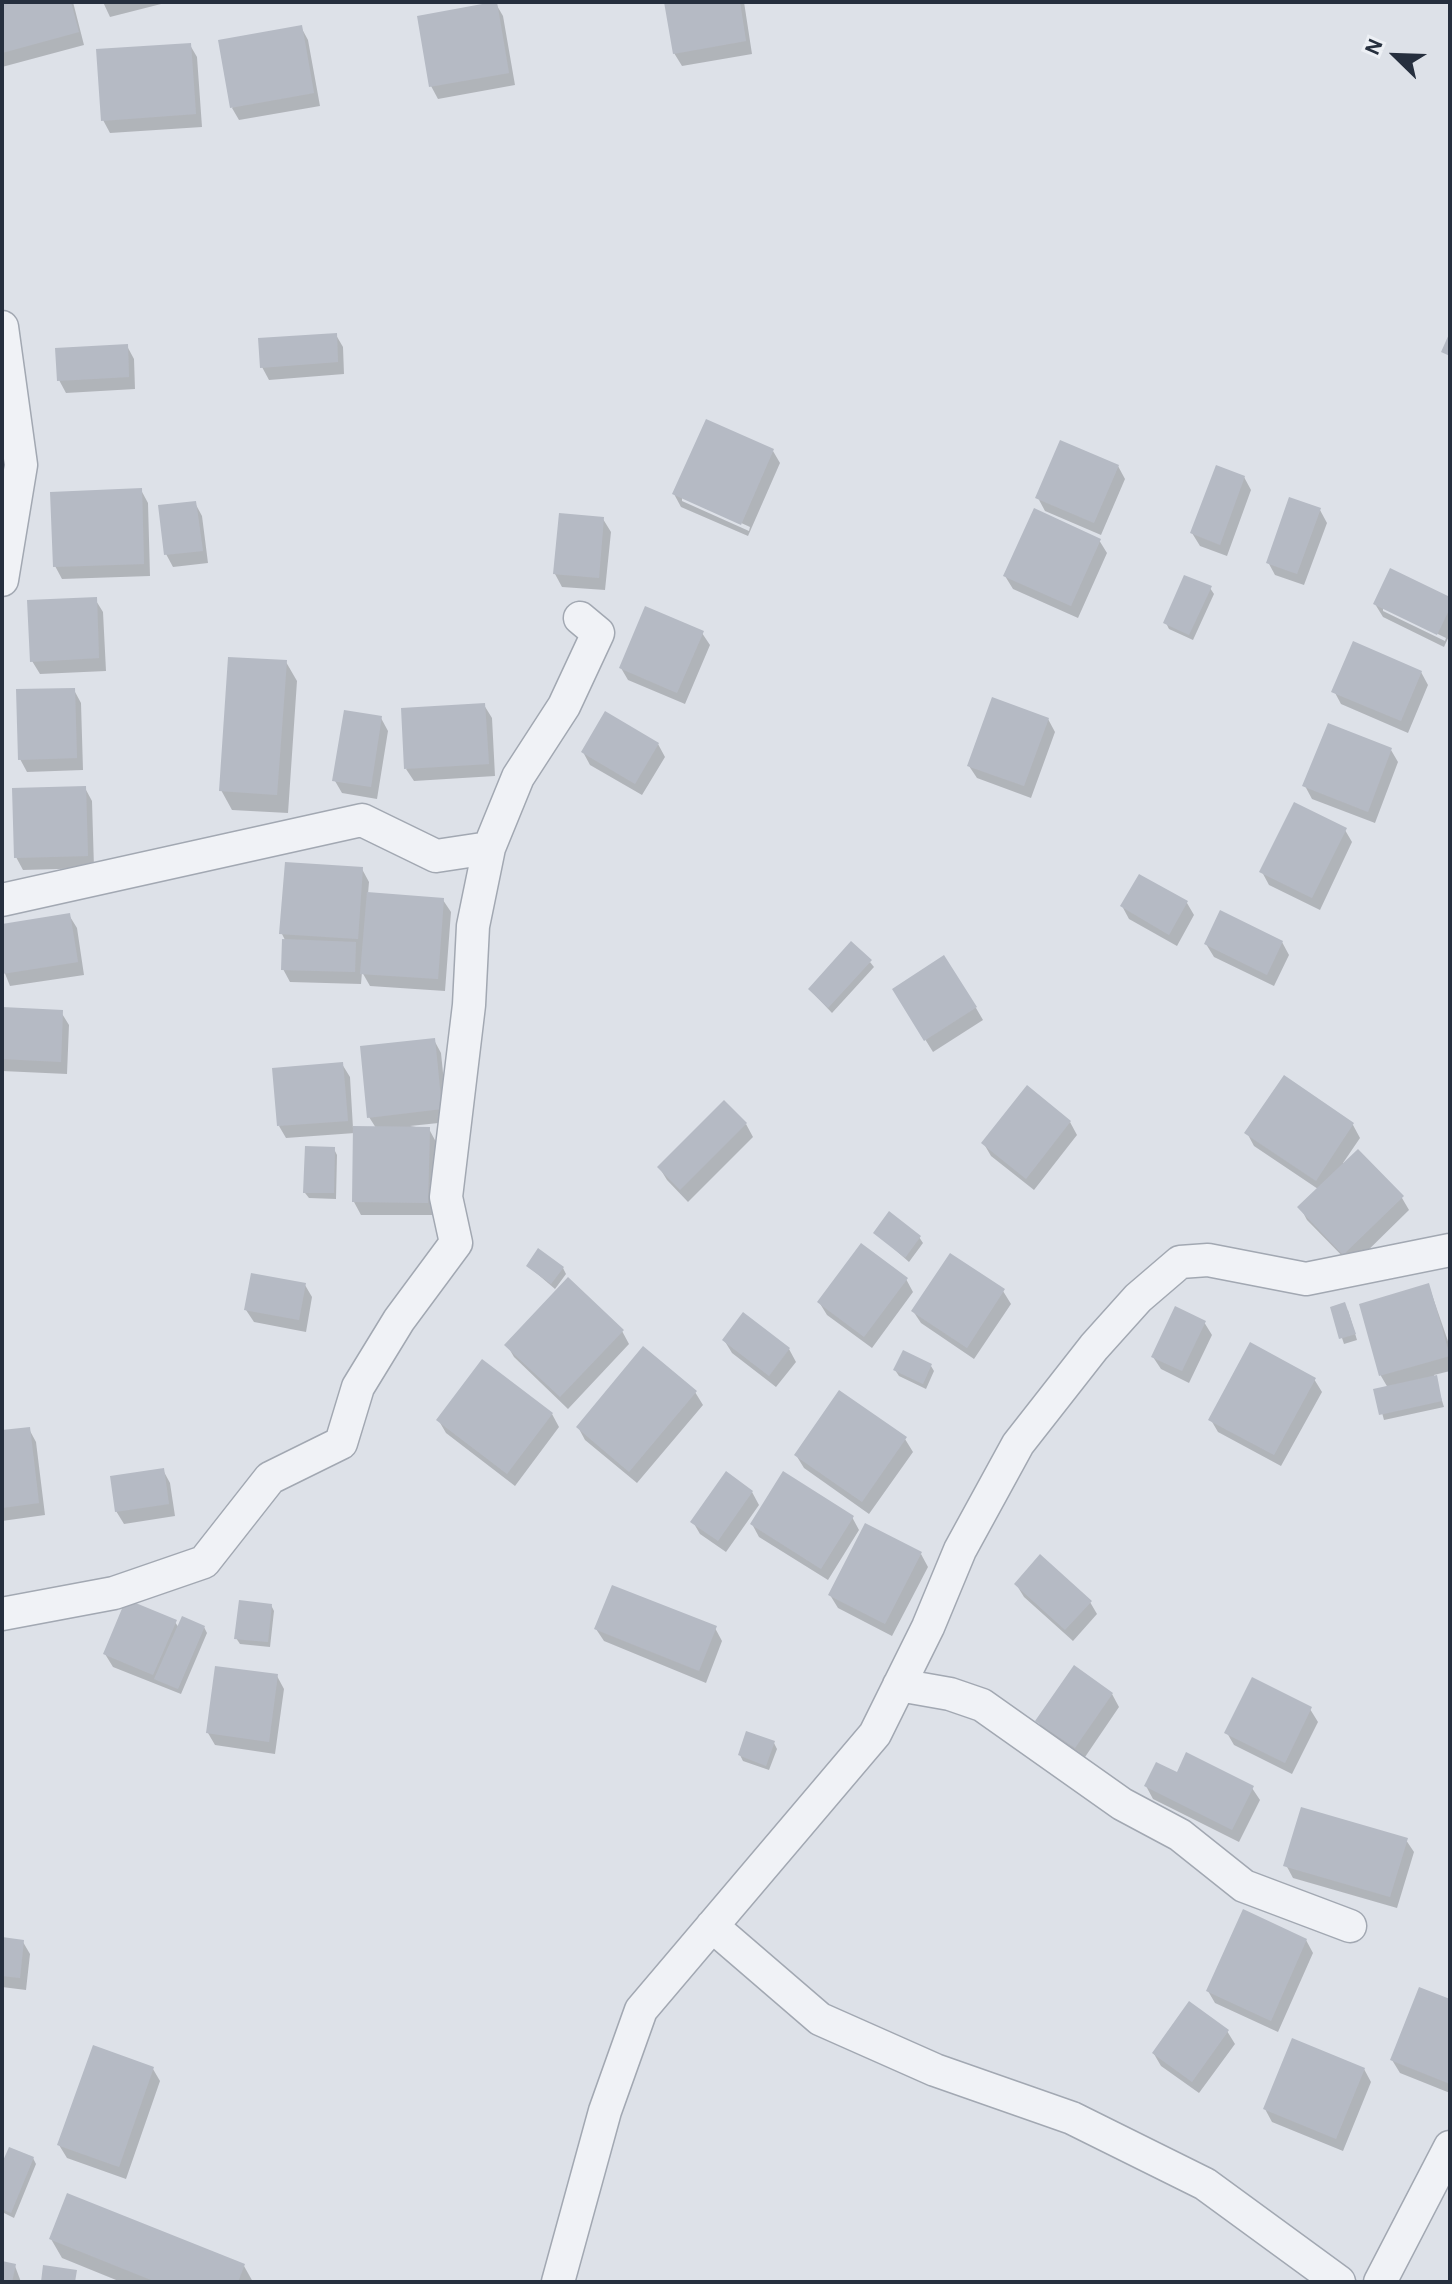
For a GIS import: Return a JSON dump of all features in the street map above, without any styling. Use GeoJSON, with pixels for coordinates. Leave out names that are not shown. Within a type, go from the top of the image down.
{"type":"FeatureCollection","features":[{"type":"Feature","properties":{"kind":"street"},"geometry":{"type":"LineString","coordinates":[[2,327],[21,465],[2,580]]}},
{"type":"Feature","properties":{"kind":"street"},"geometry":{"type":"LineString","coordinates":[[2,1614],[114,1593],[204,1562],[270,1478],[341,1443],[358,1387],[399,1320],[456,1243],[446,1197],[469,1005],[473,926],[489,848],[518,777],[564,706],[598,633],[580,618]]}},
{"type":"Feature","properties":{"kind":"street"},"geometry":{"type":"LineString","coordinates":[[2,900],[362,820],[436,856],[489,848]]}},
{"type":"Feature","properties":{"kind":"street"},"geometry":{"type":"LineString","coordinates":[[558,2282],[605,2111],[641,2010],[875,1734],[960,1550],[1018,1444],[1094,1347],[1138,1298],[1180,1262],[1208,1260],[1306,1279],[1450,1250]]}},
{"type":"Feature","properties":{"kind":"street"},"geometry":{"type":"LineString","coordinates":[[899,1685],[950,1694],[982,1705],[1122,1804],[1180,1835],[1244,1886],[1350,1926]]}},
{"type":"Feature","properties":{"kind":"street"},"geometry":{"type":"LineString","coordinates":[[712,1926],[820,2019],[935,2070],[1072,2118],[1205,2184],[1339,2282]]}},
{"type":"Feature","properties":{"kind":"street"},"geometry":{"type":"LineString","coordinates":[[1380,2282],[1450,2147]]}},
{"type":"Feature","properties":{"kind":"building"},"geometry":{"type":"Polygon","coordinates":[[[2,2],[71,2],[79,32],[2,53],[2,2]]]}},
{"type":"Feature","properties":{"kind":"building"},"geometry":{"type":"Polygon","coordinates":[[[497,2],[509,73],[429,87],[417,16],[497,2]]]}},
{"type":"Feature","properties":{"kind":"building"},"geometry":{"type":"Polygon","coordinates":[[[664,2],[740,2],[746,41],[673,54],[664,2]]]}},
{"type":"Feature","properties":{"kind":"building"},"geometry":{"type":"Polygon","coordinates":[[[302,25],[314,93],[230,108],[218,40],[302,25]]]}},
{"type":"Feature","properties":{"kind":"building"},"geometry":{"type":"Polygon","coordinates":[[[191,43],[196,114],[101,121],[96,49],[191,43]]]}},
{"type":"Feature","properties":{"kind":"building"},"geometry":{"type":"Polygon","coordinates":[[[1450,332],[1450,356],[1441,352],[1450,332]]]}},
{"type":"Feature","properties":{"kind":"building"},"geometry":{"type":"Polygon","coordinates":[[[337,333],[338,362],[260,368],[258,338],[337,333]]]}},
{"type":"Feature","properties":{"kind":"building"},"geometry":{"type":"Polygon","coordinates":[[[128,344],[129,377],[57,381],[55,348],[128,344]]]}},
{"type":"Feature","properties":{"kind":"building"},"geometry":{"type":"Polygon","coordinates":[[[706,419],[774,449],[741,525],[672,494],[706,419]]]}},
{"type":"Feature","properties":{"kind":"building"},"geometry":{"type":"Polygon","coordinates":[[[1060,440],[1119,465],[1094,523],[1035,498],[1060,440]]]}},
{"type":"Feature","properties":{"kind":"building"},"geometry":{"type":"Polygon","coordinates":[[[1216,465],[1245,476],[1220,545],[1190,533],[1216,465]]]}},
{"type":"Feature","properties":{"kind":"building"},"geometry":{"type":"Polygon","coordinates":[[[142,488],[144,564],[53,567],[50,492],[142,488]]]}},
{"type":"Feature","properties":{"kind":"building"},"geometry":{"type":"Polygon","coordinates":[[[1289,497],[1321,508],[1297,574],[1266,563],[1289,497]]]}},
{"type":"Feature","properties":{"kind":"building"},"geometry":{"type":"Polygon","coordinates":[[[196,501],[203,551],[164,555],[158,505],[196,501]]]}},
{"type":"Feature","properties":{"kind":"building"},"geometry":{"type":"Polygon","coordinates":[[[1034,508],[1101,539],[1071,606],[1003,576],[1034,508]]]}},
{"type":"Feature","properties":{"kind":"building"},"geometry":{"type":"Polygon","coordinates":[[[559,513],[604,517],[599,578],[553,574],[559,513]]]}},
{"type":"Feature","properties":{"kind":"building"},"geometry":{"type":"Polygon","coordinates":[[[1390,568],[1450,597],[1450,608],[1437,635],[1373,604],[1390,568]]]}},
{"type":"Feature","properties":{"kind":"building"},"geometry":{"type":"Polygon","coordinates":[[[1184,575],[1212,586],[1189,635],[1163,623],[1184,575]]]}},
{"type":"Feature","properties":{"kind":"building"},"geometry":{"type":"Polygon","coordinates":[[[97,597],[99,658],[30,662],[27,600],[97,597]]]}},
{"type":"Feature","properties":{"kind":"building"},"geometry":{"type":"Polygon","coordinates":[[[645,606],[704,631],[677,693],[619,668],[645,606]]]}},
{"type":"Feature","properties":{"kind":"building"},"geometry":{"type":"Polygon","coordinates":[[[1353,641],[1422,671],[1401,721],[1331,692],[1353,641]]]}},
{"type":"Feature","properties":{"kind":"building"},"geometry":{"type":"Polygon","coordinates":[[[228,657],[287,660],[277,795],[219,791],[228,657]]]}},
{"type":"Feature","properties":{"kind":"building"},"geometry":{"type":"Polygon","coordinates":[[[75,688],[77,758],[18,760],[16,689],[75,688]]]}},
{"type":"Feature","properties":{"kind":"building"},"geometry":{"type":"Polygon","coordinates":[[[992,697],[1049,718],[1024,786],[967,766],[992,697]]]}},
{"type":"Feature","properties":{"kind":"building"},"geometry":{"type":"Polygon","coordinates":[[[485,703],[489,764],[404,769],[401,708],[485,703]]]}},
{"type":"Feature","properties":{"kind":"building"},"geometry":{"type":"Polygon","coordinates":[[[344,710],[382,716],[371,787],[332,781],[344,710]]]}},
{"type":"Feature","properties":{"kind":"building"},"geometry":{"type":"Polygon","coordinates":[[[605,711],[659,743],[635,784],[581,752],[605,711]]]}},
{"type":"Feature","properties":{"kind":"building"},"geometry":{"type":"Polygon","coordinates":[[[1328,723],[1392,748],[1368,812],[1302,786],[1328,723]]]}},
{"type":"Feature","properties":{"kind":"building"},"geometry":{"type":"Polygon","coordinates":[[[86,786],[88,856],[14,858],[12,788],[86,786]]]}},
{"type":"Feature","properties":{"kind":"building"},"geometry":{"type":"Polygon","coordinates":[[[1294,802],[1347,828],[1312,898],[1259,872],[1294,802]]]}},
{"type":"Feature","properties":{"kind":"building"},"geometry":{"type":"Polygon","coordinates":[[[285,862],[363,867],[358,939],[279,934],[285,862]]]}},
{"type":"Feature","properties":{"kind":"building"},"geometry":{"type":"Polygon","coordinates":[[[1139,874],[1188,901],[1169,935],[1120,906],[1139,874]]]}},
{"type":"Feature","properties":{"kind":"building"},"geometry":{"type":"Polygon","coordinates":[[[367,892],[444,898],[438,979],[360,974],[367,892]]]}},
{"type":"Feature","properties":{"kind":"building"},"geometry":{"type":"Polygon","coordinates":[[[1220,910],[1283,941],[1267,975],[1204,944],[1220,910]]]}},
{"type":"Feature","properties":{"kind":"building"},"geometry":{"type":"Polygon","coordinates":[[[70,913],[78,962],[2,974],[2,924],[70,913]]]}},
{"type":"Feature","properties":{"kind":"building"},"geometry":{"type":"Polygon","coordinates":[[[282,939],[356,942],[355,972],[281,970],[282,939]]]}},
{"type":"Feature","properties":{"kind":"building"},"geometry":{"type":"Polygon","coordinates":[[[851,941],[872,960],[828,1008],[808,989],[851,941]]]}},
{"type":"Feature","properties":{"kind":"building"},"geometry":{"type":"Polygon","coordinates":[[[944,955],[977,1007],[924,1041],[892,989],[944,955]]]}},
{"type":"Feature","properties":{"kind":"building"},"geometry":{"type":"Polygon","coordinates":[[[2,1007],[63,1010],[61,1062],[2,1059],[2,1007]]]}},
{"type":"Feature","properties":{"kind":"building"},"geometry":{"type":"Polygon","coordinates":[[[435,1038],[442,1109],[367,1118],[360,1046],[435,1038]]]}},
{"type":"Feature","properties":{"kind":"building"},"geometry":{"type":"Polygon","coordinates":[[[343,1062],[348,1121],[277,1126],[272,1068],[343,1062]]]}},
{"type":"Feature","properties":{"kind":"building"},"geometry":{"type":"Polygon","coordinates":[[[1284,1075],[1354,1123],[1316,1181],[1244,1133],[1284,1075]]]}},
{"type":"Feature","properties":{"kind":"building"},"geometry":{"type":"Polygon","coordinates":[[[1027,1085],[1071,1121],[1026,1179],[981,1143],[1027,1085]]]}},
{"type":"Feature","properties":{"kind":"building"},"geometry":{"type":"Polygon","coordinates":[[[724,1100],[747,1123],[680,1190],[657,1167],[724,1100]]]}},
{"type":"Feature","properties":{"kind":"building"},"geometry":{"type":"Polygon","coordinates":[[[353,1126],[430,1127],[428,1203],[352,1202],[353,1126]]]}},
{"type":"Feature","properties":{"kind":"building"},"geometry":{"type":"Polygon","coordinates":[[[305,1146],[335,1147],[334,1193],[303,1193],[305,1146]]]}},
{"type":"Feature","properties":{"kind":"building"},"geometry":{"type":"Polygon","coordinates":[[[1358,1149],[1404,1196],[1343,1255],[1297,1207],[1358,1149]]]}},
{"type":"Feature","properties":{"kind":"building"},"geometry":{"type":"Polygon","coordinates":[[[889,1211],[921,1236],[905,1258],[873,1233],[889,1211]]]}},
{"type":"Feature","properties":{"kind":"building"},"geometry":{"type":"Polygon","coordinates":[[[861,1243],[908,1278],[864,1337],[817,1302],[861,1243]]]}},
{"type":"Feature","properties":{"kind":"building"},"geometry":{"type":"Polygon","coordinates":[[[538,1248],[564,1267],[551,1284],[526,1266],[538,1248]]]}},
{"type":"Feature","properties":{"kind":"building"},"geometry":{"type":"Polygon","coordinates":[[[950,1253],[1005,1289],[967,1348],[911,1311],[950,1253]]]}},
{"type":"Feature","properties":{"kind":"building"},"geometry":{"type":"Polygon","coordinates":[[[251,1273],[306,1283],[299,1320],[244,1310],[251,1273]]]}},
{"type":"Feature","properties":{"kind":"building"},"geometry":{"type":"Polygon","coordinates":[[[568,1277],[624,1330],[560,1397],[504,1345],[568,1277]]]}},
{"type":"Feature","properties":{"kind":"building"},"geometry":{"type":"Polygon","coordinates":[[[1429,1283],[1450,1356],[1379,1376],[1359,1304],[1429,1283]]]}},
{"type":"Feature","properties":{"kind":"building"},"geometry":{"type":"Polygon","coordinates":[[[1345,1302],[1356,1334],[1339,1339],[1330,1307],[1345,1302]]]}},
{"type":"Feature","properties":{"kind":"building"},"geometry":{"type":"Polygon","coordinates":[[[1175,1306],[1206,1321],[1182,1371],[1151,1357],[1175,1306]]]}},
{"type":"Feature","properties":{"kind":"building"},"geometry":{"type":"Polygon","coordinates":[[[743,1312],[790,1348],[769,1376],[722,1340],[743,1312]]]}},
{"type":"Feature","properties":{"kind":"building"},"geometry":{"type":"Polygon","coordinates":[[[1250,1342],[1316,1378],[1274,1455],[1208,1420],[1250,1342]]]}},
{"type":"Feature","properties":{"kind":"building"},"geometry":{"type":"Polygon","coordinates":[[[643,1346],[697,1391],[629,1472],[576,1427],[643,1346]]]}},
{"type":"Feature","properties":{"kind":"building"},"geometry":{"type":"Polygon","coordinates":[[[903,1350],[932,1364],[923,1384],[893,1370],[903,1350]]]}},
{"type":"Feature","properties":{"kind":"building"},"geometry":{"type":"Polygon","coordinates":[[[482,1359],[553,1413],[507,1474],[436,1420],[482,1359]]]}},
{"type":"Feature","properties":{"kind":"building"},"geometry":{"type":"Polygon","coordinates":[[[1437,1375],[1442,1401],[1379,1415],[1373,1389],[1437,1375]]]}},
{"type":"Feature","properties":{"kind":"building"},"geometry":{"type":"Polygon","coordinates":[[[839,1390],[907,1437],[862,1502],[794,1455],[839,1390]]]}},
{"type":"Feature","properties":{"kind":"building"},"geometry":{"type":"Polygon","coordinates":[[[30,1427],[39,1503],[2,1508],[2,1430],[30,1427]]]}},
{"type":"Feature","properties":{"kind":"building"},"geometry":{"type":"Polygon","coordinates":[[[164,1468],[169,1504],[115,1512],[110,1476],[164,1468]]]}},
{"type":"Feature","properties":{"kind":"building"},"geometry":{"type":"Polygon","coordinates":[[[726,1471],[753,1491],[718,1541],[690,1522],[726,1471]]]}},
{"type":"Feature","properties":{"kind":"building"},"geometry":{"type":"Polygon","coordinates":[[[783,1471],[854,1516],[821,1569],[750,1524],[783,1471]]]}},
{"type":"Feature","properties":{"kind":"building"},"geometry":{"type":"Polygon","coordinates":[[[865,1523],[922,1552],[885,1624],[828,1595],[865,1523]]]}},
{"type":"Feature","properties":{"kind":"building"},"geometry":{"type":"Polygon","coordinates":[[[1040,1554],[1092,1601],[1065,1630],[1014,1584],[1040,1554]]]}},
{"type":"Feature","properties":{"kind":"building"},"geometry":{"type":"Polygon","coordinates":[[[612,1585],[717,1626],[699,1671],[594,1629],[612,1585]]]}},
{"type":"Feature","properties":{"kind":"building"},"geometry":{"type":"Polygon","coordinates":[[[126,1599],[177,1620],[153,1675],[103,1654],[126,1599]]]}},
{"type":"Feature","properties":{"kind":"building"},"geometry":{"type":"Polygon","coordinates":[[[239,1600],[272,1604],[268,1642],[234,1639],[239,1600]]]}},
{"type":"Feature","properties":{"kind":"building"},"geometry":{"type":"Polygon","coordinates":[[[182,1616],[205,1626],[178,1689],[154,1679],[182,1616]]]}},
{"type":"Feature","properties":{"kind":"building"},"geometry":{"type":"Polygon","coordinates":[[[1074,1665],[1113,1693],[1075,1748],[1035,1721],[1074,1665]]]}},
{"type":"Feature","properties":{"kind":"building"},"geometry":{"type":"Polygon","coordinates":[[[215,1666],[278,1674],[269,1742],[206,1733],[215,1666]]]}},
{"type":"Feature","properties":{"kind":"building"},"geometry":{"type":"Polygon","coordinates":[[[1252,1677],[1312,1707],[1285,1763],[1224,1733],[1252,1677]]]}},
{"type":"Feature","properties":{"kind":"building"},"geometry":{"type":"Polygon","coordinates":[[[746,1731],[775,1741],[766,1766],[738,1755],[746,1731]]]}},
{"type":"Feature","properties":{"kind":"building"},"geometry":{"type":"Polygon","coordinates":[[[1186,1752],[1254,1786],[1232,1830],[1144,1786],[1156,1762],[1177,1772],[1186,1752]]]}},
{"type":"Feature","properties":{"kind":"building"},"geometry":{"type":"Polygon","coordinates":[[[1301,1807],[1408,1838],[1390,1897],[1283,1866],[1301,1807]]]}},
{"type":"Feature","properties":{"kind":"building"},"geometry":{"type":"Polygon","coordinates":[[[1243,1909],[1307,1939],[1271,2021],[1206,1991],[1243,1909]]]}},
{"type":"Feature","properties":{"kind":"building"},"geometry":{"type":"Polygon","coordinates":[[[2,1937],[24,1940],[20,1978],[2,1976],[2,1937]]]}},
{"type":"Feature","properties":{"kind":"building"},"geometry":{"type":"Polygon","coordinates":[[[1419,1987],[1450,1999],[1450,2084],[1390,2060],[1419,1987]]]}},
{"type":"Feature","properties":{"kind":"building"},"geometry":{"type":"Polygon","coordinates":[[[1189,2001],[1229,2030],[1192,2082],[1152,2053],[1189,2001]]]}},
{"type":"Feature","properties":{"kind":"building"},"geometry":{"type":"Polygon","coordinates":[[[1292,2038],[1365,2068],[1336,2139],[1263,2109],[1292,2038]]]}},
{"type":"Feature","properties":{"kind":"building"},"geometry":{"type":"Polygon","coordinates":[[[93,2045],[154,2067],[119,2167],[57,2145],[93,2045]]]}},
{"type":"Feature","properties":{"kind":"building"},"geometry":{"type":"Polygon","coordinates":[[[9,2147],[34,2157],[11,2213],[2,2209],[2,2163],[9,2147]]]}},
{"type":"Feature","properties":{"kind":"building"},"geometry":{"type":"Polygon","coordinates":[[[67,2193],[245,2264],[238,2282],[156,2282],[49,2239],[67,2193]]]}},
{"type":"Feature","properties":{"kind":"building"},"geometry":{"type":"Polygon","coordinates":[[[2,2261],[16,2264],[12,2282],[2,2282],[2,2261]]]}},
{"type":"Feature","properties":{"kind":"building"},"geometry":{"type":"Polygon","coordinates":[[[43,2265],[77,2270],[75,2282],[41,2282],[43,2265]]]}}]}
